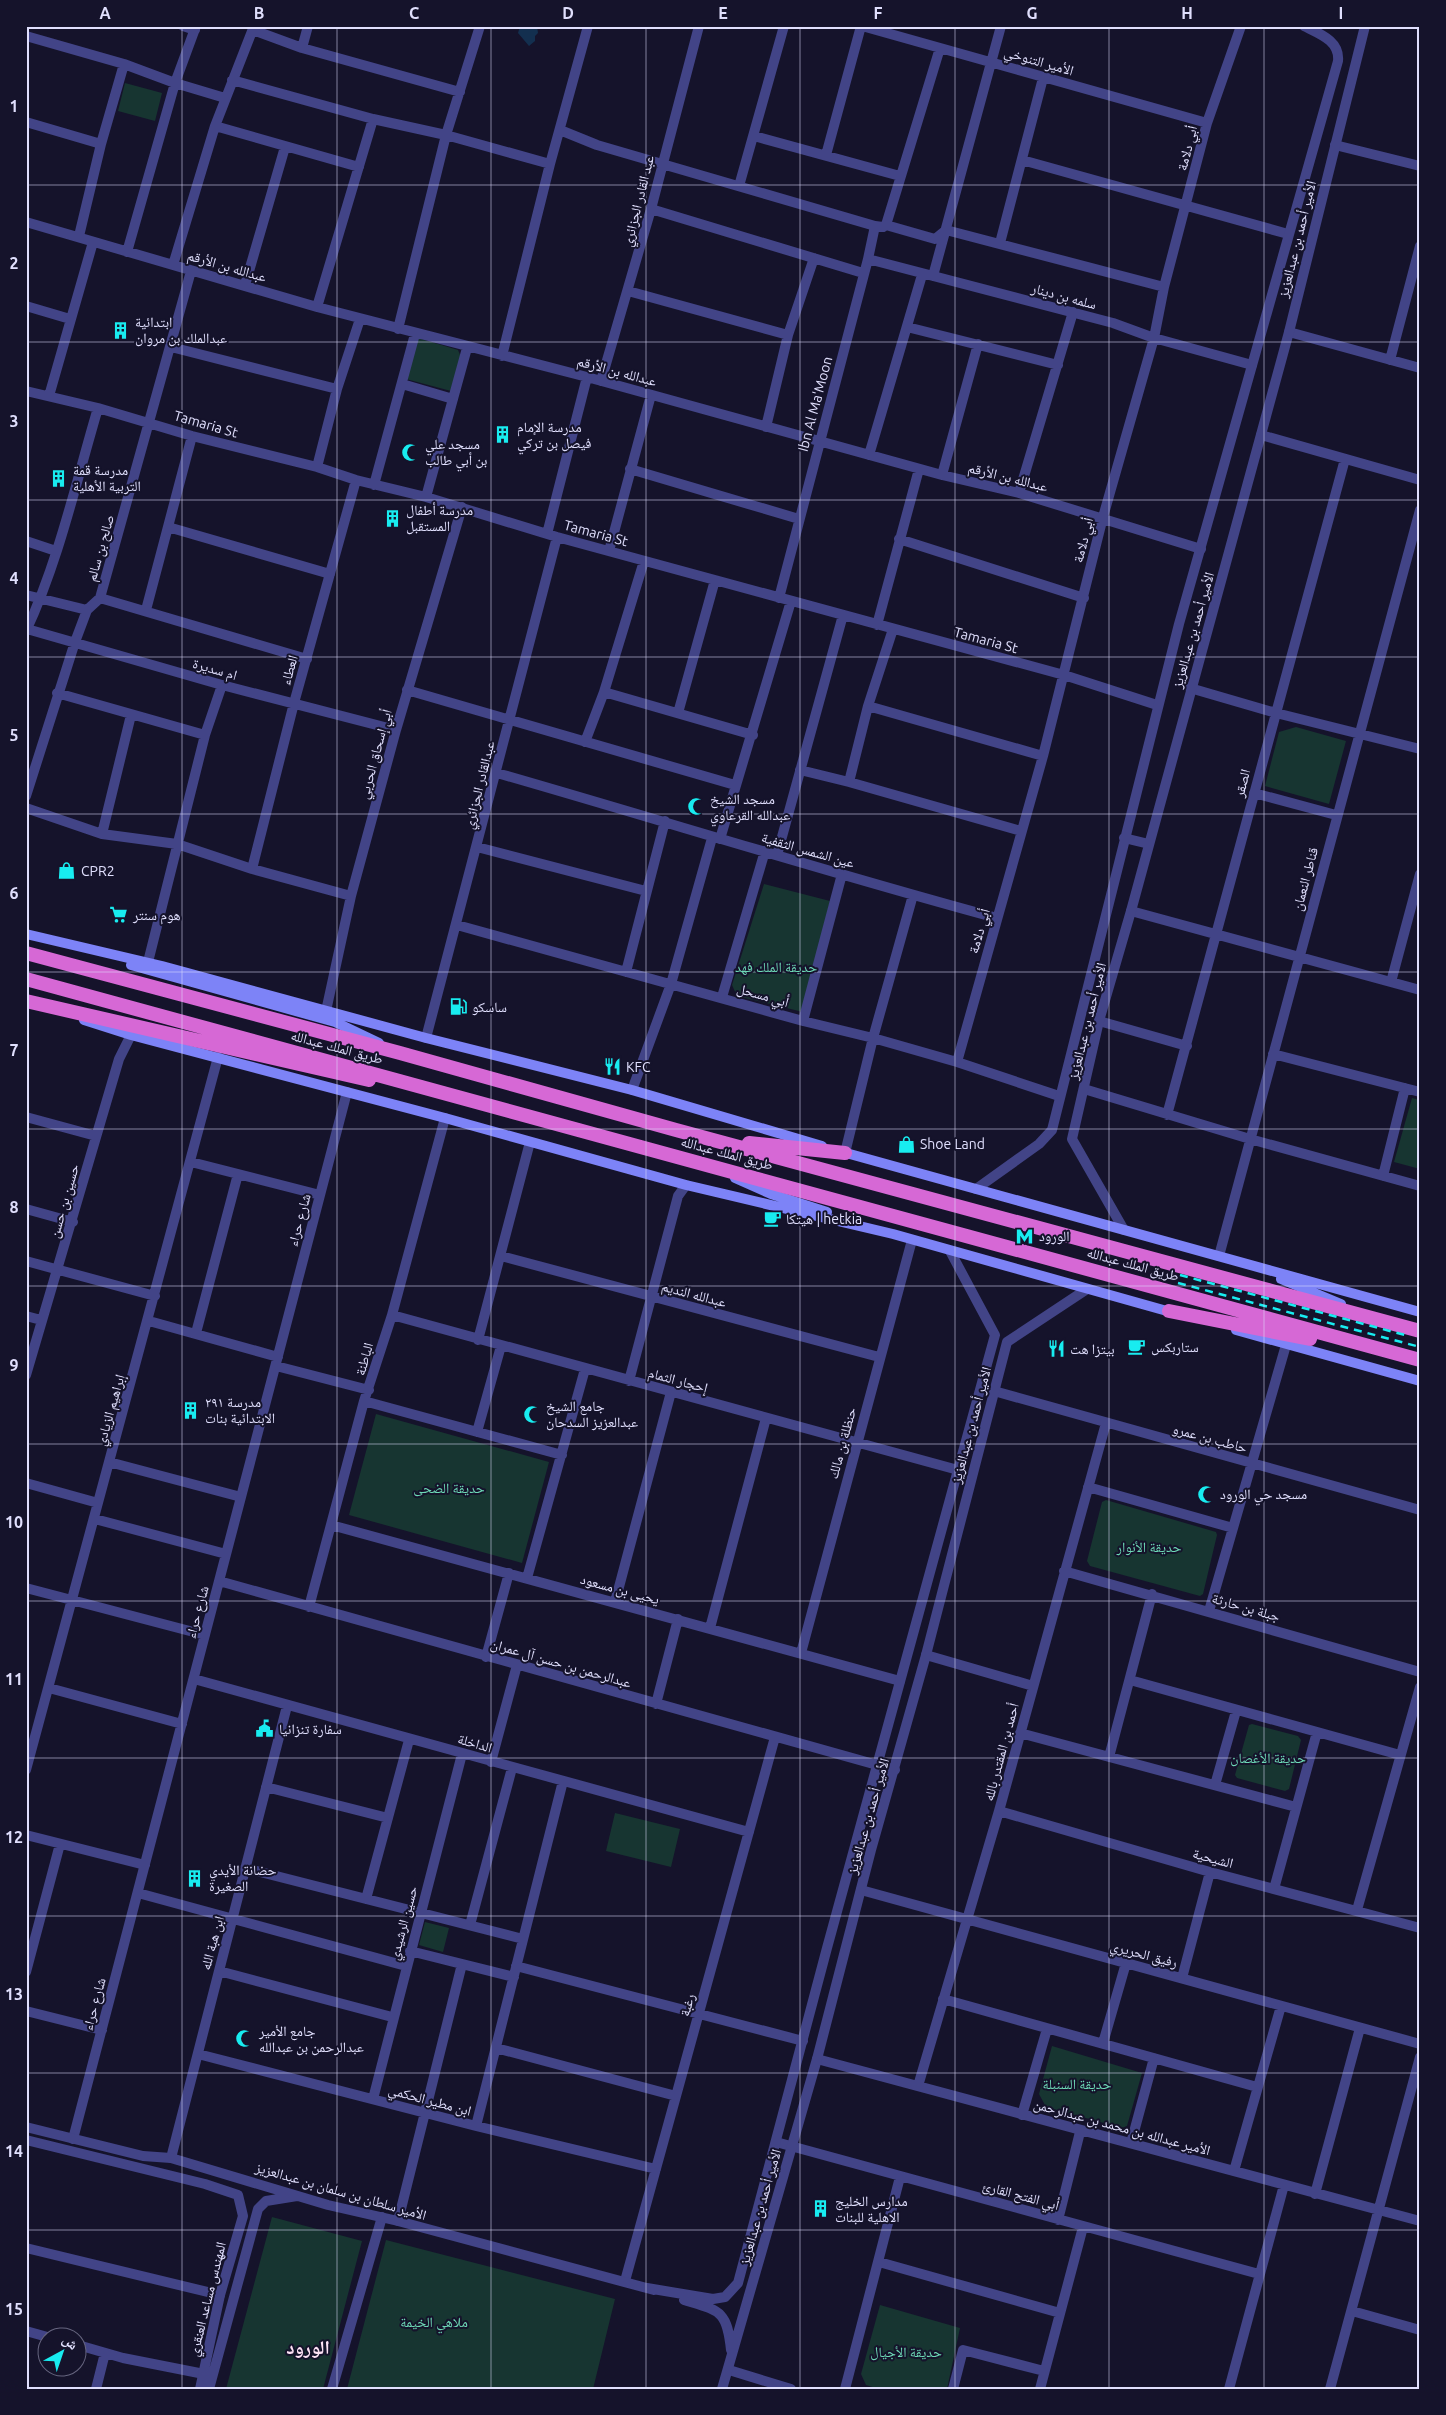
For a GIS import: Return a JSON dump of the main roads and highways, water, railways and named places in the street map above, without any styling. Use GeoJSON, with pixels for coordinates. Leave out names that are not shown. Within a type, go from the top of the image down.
{"type":"FeatureCollection","features":[{"type":"Feature","properties":{"kind":"highway","name":"طريق الملك عبدالله"},"geometry":{"type":"LineString","coordinates":[[26,953],[1420,1331]]}},
{"type":"Feature","properties":{"kind":"highway","name":"طريق الملك عبدالله"},"geometry":{"type":"LineString","coordinates":[[26,979],[1420,1360]]}},
{"type":"Feature","properties":{"kind":"highway"},"geometry":{"type":"LineString","coordinates":[[26,1002],[355,1078],[439,1091]]}},
{"type":"Feature","properties":{"kind":"highway"},"geometry":{"type":"LineString","coordinates":[[676,1130],[756,1144],[845,1153]]}},
{"type":"Feature","properties":{"kind":"highway"},"geometry":{"type":"LineString","coordinates":[[1169,1311],[1265,1328],[1328,1343],[1367,1345]]}},
{"type":"Feature","properties":{"kind":"main road"},"geometry":{"type":"LineString","coordinates":[[26,934],[148,962],[426,1038],[632,1090],[845,1153],[1420,1312]]}},
{"type":"Feature","properties":{"kind":"main road"},"geometry":{"type":"LineString","coordinates":[[26,934],[335,1022],[400,1053]]}},
{"type":"Feature","properties":{"kind":"main road"},"geometry":{"type":"LineString","coordinates":[[26,1002],[131,1035],[686,1184],[893,1234]]}},
{"type":"Feature","properties":{"kind":"main road"},"geometry":{"type":"LineString","coordinates":[[705,1164],[771,1194],[912,1240],[1420,1381]]}},
{"type":"Feature","properties":{"kind":"main road"},"geometry":{"type":"LineString","coordinates":[[1244,1264],[1367,1316]]}},
{"type":"Feature","properties":{"kind":"water"},"geometry":{"type":"Polygon","coordinates":[[[520,26],[537,26],[538,33],[535,36],[535,41],[529,46],[518,33],[520,26]]]}},
{"type":"Feature","properties":{"kind":"railway"},"geometry":{"type":"LineString","coordinates":[[1180,1275],[1405,1335]]}},
{"type":"Feature","properties":{"kind":"railway"},"geometry":{"type":"LineString","coordinates":[[1178,1283],[1420,1347]]}},
{"type":"Feature","properties":{"kind":"place","name":"ابتدائية عبدالملك بن مروان"},"geometry":{"type":"Point","coordinates":[121,330]}},
{"type":"Feature","properties":{"kind":"place","name":"مدرسة الإمام فيصل بن تركي"},"geometry":{"type":"Point","coordinates":[503,435]}},
{"type":"Feature","properties":{"kind":"place","name":"مسجد علي بن أبي طالب"},"geometry":{"type":"Point","coordinates":[411,452]}},
{"type":"Feature","properties":{"kind":"place","name":"مدرسة قمة التربية الأهلية"},"geometry":{"type":"Point","coordinates":[59,478]}},
{"type":"Feature","properties":{"kind":"place","name":"مدرسة أطفال المستقبل"},"geometry":{"type":"Point","coordinates":[392,518]}},
{"type":"Feature","properties":{"kind":"place","name":"مسجد الشيخ عبدالله القرعاوي"},"geometry":{"type":"Point","coordinates":[696,807]}},
{"type":"Feature","properties":{"kind":"place","name":"CPR2"},"geometry":{"type":"Point","coordinates":[67,871]}},
{"type":"Feature","properties":{"kind":"place","name":"هوم سنتر"},"geometry":{"type":"Point","coordinates":[119,915]}},
{"type":"Feature","properties":{"kind":"place","name":"ساسكو"},"geometry":{"type":"Point","coordinates":[458,1007]}},
{"type":"Feature","properties":{"kind":"place","name":"KFC"},"geometry":{"type":"Point","coordinates":[612,1067]}},
{"type":"Feature","properties":{"kind":"place","name":"Shoe Land"},"geometry":{"type":"Point","coordinates":[906,1144]}},
{"type":"Feature","properties":{"kind":"place","name":"هيتكا | hetkia"},"geometry":{"type":"Point","coordinates":[772,1219]}},
{"type":"Feature","properties":{"kind":"place","name":"الورود"},"geometry":{"type":"Point","coordinates":[1025,1236]}},
{"type":"Feature","properties":{"kind":"place","name":"ستاربكس"},"geometry":{"type":"Point","coordinates":[1137,1347]}},
{"type":"Feature","properties":{"kind":"place","name":"بيتزا هت"},"geometry":{"type":"Point","coordinates":[1056,1349]}},
{"type":"Feature","properties":{"kind":"place","name":"مدرسة ٢٩١ الابتدائية بنات"},"geometry":{"type":"Point","coordinates":[191,1410]}},
{"type":"Feature","properties":{"kind":"place","name":"جامع الشيخ عبدالعزيز السدحان"},"geometry":{"type":"Point","coordinates":[532,1414]}},
{"type":"Feature","properties":{"kind":"place","name":"مسجد حي الورود"},"geometry":{"type":"Point","coordinates":[1206,1494]}},
{"type":"Feature","properties":{"kind":"place","name":"سفارة تنزانيا"},"geometry":{"type":"Point","coordinates":[265,1729]}},
{"type":"Feature","properties":{"kind":"place","name":"حضانة الأيدي الصغيرة"},"geometry":{"type":"Point","coordinates":[195,1878]}},
{"type":"Feature","properties":{"kind":"place","name":"جامع الأمير عبدالرحمن بن عبدالله"},"geometry":{"type":"Point","coordinates":[245,2039]}},
{"type":"Feature","properties":{"kind":"place","name":"مدارس الخليج الاهلية للبنات"},"geometry":{"type":"Point","coordinates":[821,2209]}},
{"type":"Feature","properties":{"kind":"district","name":"الورود"},"geometry":{"type":"Point","coordinates":[308,2347]}},
{"type":"Feature","properties":{"kind":"park label","name":"حديقة الملك فهد"},"geometry":{"type":"Point","coordinates":[776,967]}},
{"type":"Feature","properties":{"kind":"park label","name":"حديقة الضحى"},"geometry":{"type":"Point","coordinates":[449,1488]}},
{"type":"Feature","properties":{"kind":"park label","name":"حديقة الأنوار"},"geometry":{"type":"Point","coordinates":[1149,1547]}},
{"type":"Feature","properties":{"kind":"park label","name":"حديقة الأغصان"},"geometry":{"type":"Point","coordinates":[1268,1758]}},
{"type":"Feature","properties":{"kind":"park label","name":"حديقة السنبلة"},"geometry":{"type":"Point","coordinates":[1077,2084]}},
{"type":"Feature","properties":{"kind":"park label","name":"ملاهي الخيمة"},"geometry":{"type":"Point","coordinates":[434,2322]}},
{"type":"Feature","properties":{"kind":"park label","name":"حديقة الأجيال"},"geometry":{"type":"Point","coordinates":[906,2352]}}]}
